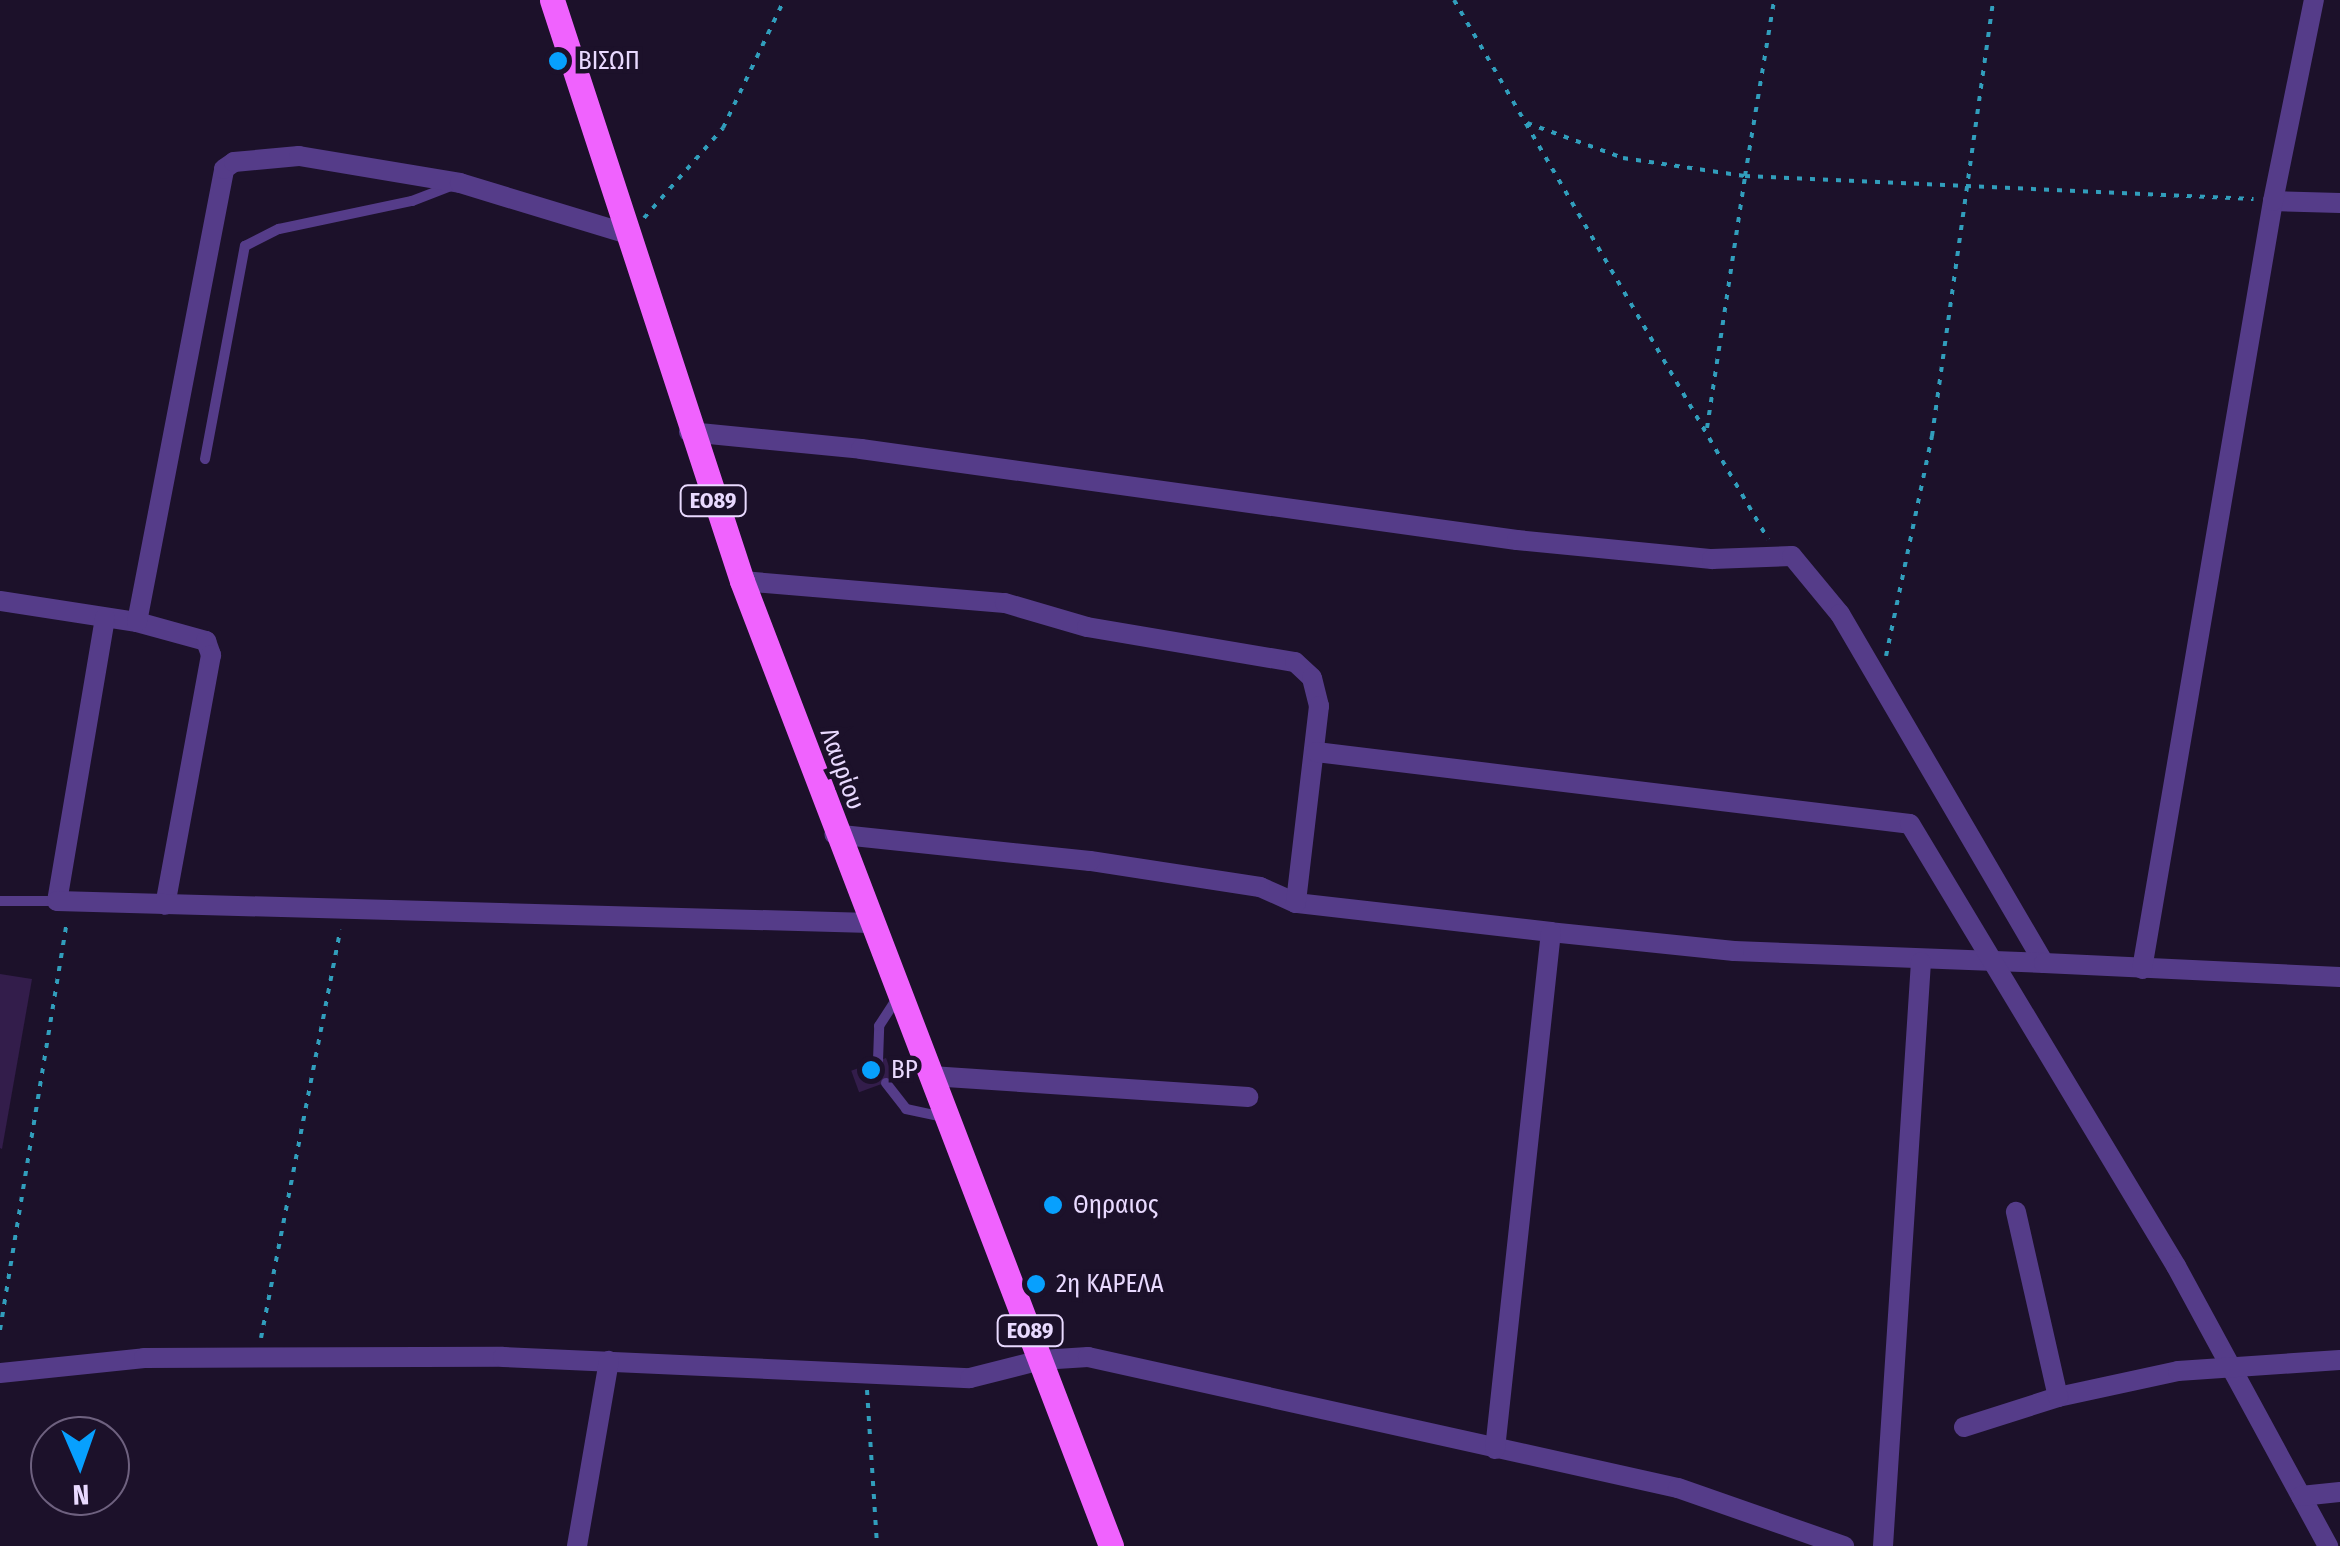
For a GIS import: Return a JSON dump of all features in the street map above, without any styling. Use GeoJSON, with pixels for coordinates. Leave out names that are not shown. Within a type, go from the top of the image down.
{"type":"FeatureCollection","features":[{"type":"Feature","properties":{"kind":"main road","name":"Λαυρίου"},"geometry":{"type":"LineString","coordinates":[[552,0],[689,432],[742,581],[834,834],[932,1076],[1111,1546]]}},
{"type":"Feature","properties":{"kind":"street"},"geometry":{"type":"LineString","coordinates":[[2142,969],[2273,201],[2314,0]]}},
{"type":"Feature","properties":{"kind":"street"},"geometry":{"type":"LineString","coordinates":[[138,622],[224,169],[234,162],[300,156],[460,183],[625,234]]}},
{"type":"Feature","properties":{"kind":"street"},"geometry":{"type":"LineString","coordinates":[[2273,201],[2340,203]]}},
{"type":"Feature","properties":{"kind":"street"},"geometry":{"type":"LineString","coordinates":[[689,432],[861,449],[1517,540],[1712,559],[1775,552],[1811,571],[1880,681],[2044,963]]}},
{"type":"Feature","properties":{"kind":"street"},"geometry":{"type":"LineString","coordinates":[[742,581],[1005,603],[1087,627],[1295,662],[1312,678],[1319,706],[1296,903]]}},
{"type":"Feature","properties":{"kind":"street"},"geometry":{"type":"LineString","coordinates":[[0,601],[138,622],[195,635],[211,655],[165,905]]}},
{"type":"Feature","properties":{"kind":"street"},"geometry":{"type":"LineString","coordinates":[[105,618],[64,902],[872,923]]}},
{"type":"Feature","properties":{"kind":"street"},"geometry":{"type":"LineString","coordinates":[[1316,752],[1910,824],[2230,1365],[2328,1546]]}},
{"type":"Feature","properties":{"kind":"street"},"geometry":{"type":"LineString","coordinates":[[834,834],[1109,864],[1260,887],[1296,903],[1551,932],[1921,962],[1994,961],[2340,977]]}},
{"type":"Feature","properties":{"kind":"street"},"geometry":{"type":"LineString","coordinates":[[1494,1449],[1551,932]]}},
{"type":"Feature","properties":{"kind":"street"},"geometry":{"type":"LineString","coordinates":[[1883,1546],[1921,962]]}},
{"type":"Feature","properties":{"kind":"street"},"geometry":{"type":"LineString","coordinates":[[932,1076],[1248,1097]]}},
{"type":"Feature","properties":{"kind":"street"},"geometry":{"type":"LineString","coordinates":[[2016,1212],[2058,1397]]}},
{"type":"Feature","properties":{"kind":"street"},"geometry":{"type":"LineString","coordinates":[[0,1372],[144,1358],[258,1357],[609,1361],[970,1378],[1041,1360],[1088,1358],[1144,1366],[1678,1488],[1844,1546]]}},
{"type":"Feature","properties":{"kind":"street"},"geometry":{"type":"LineString","coordinates":[[1964,1427],[2058,1397],[2230,1365],[2340,1360]]}},
{"type":"Feature","properties":{"kind":"street"},"geometry":{"type":"LineString","coordinates":[[577,1546],[609,1361]]}},
{"type":"Feature","properties":{"kind":"street"},"geometry":{"type":"LineString","coordinates":[[2301,1496],[2340,1492]]}},
{"type":"Feature","properties":{"kind":"lane"},"geometry":{"type":"LineString","coordinates":[[205,459],[245,246],[279,229],[412,201],[460,183]]}},
{"type":"Feature","properties":{"kind":"lane"},"geometry":{"type":"LineString","coordinates":[[0,900],[64,902]]}},
{"type":"Feature","properties":{"kind":"lane"},"geometry":{"type":"LineString","coordinates":[[878,1062],[878,1026],[900,994]]}},
{"type":"Feature","properties":{"kind":"lane"},"geometry":{"type":"LineString","coordinates":[[886,1084],[906,1110],[947,1117]]}},
{"type":"Feature","properties":{"kind":"path"},"geometry":{"type":"LineString","coordinates":[[625,234],[658,208],[722,128],[784,0]]}},
{"type":"Feature","properties":{"kind":"path"},"geometry":{"type":"LineString","coordinates":[[1454,0],[1707,428],[1775,552]]}},
{"type":"Feature","properties":{"kind":"path"},"geometry":{"type":"LineString","coordinates":[[1707,428],[1774,0]]}},
{"type":"Feature","properties":{"kind":"path"},"geometry":{"type":"LineString","coordinates":[[1880,681],[1932,436],[1993,0]]}},
{"type":"Feature","properties":{"kind":"path"},"geometry":{"type":"LineString","coordinates":[[1527,123],[1624,158],[1746,176],[2273,201]]}},
{"type":"Feature","properties":{"kind":"path"},"geometry":{"type":"LineString","coordinates":[[0,1330],[64,902]]}},
{"type":"Feature","properties":{"kind":"path"},"geometry":{"type":"LineString","coordinates":[[258,1357],[344,908]]}},
{"type":"Feature","properties":{"kind":"path"},"geometry":{"type":"LineString","coordinates":[[867,1376],[878,1546]]}},
{"type":"Feature","properties":{"kind":"building"},"geometry":{"type":"Polygon","coordinates":[[[0,974],[32,979],[2,1149],[0,1148],[0,974]]]}},
{"type":"Feature","properties":{"kind":"building"},"geometry":{"type":"Polygon","coordinates":[[[886,1058],[894,1080],[859,1092],[851,1071],[886,1058]]]}},
{"type":"Feature","properties":{"kind":"place","name":"ΒΙΣΩΠ"},"geometry":{"type":"Point","coordinates":[558,61]}},
{"type":"Feature","properties":{"kind":"place","name":"BP"},"geometry":{"type":"Point","coordinates":[871,1070]}},
{"type":"Feature","properties":{"kind":"place","name":"Θηραιος"},"geometry":{"type":"Point","coordinates":[1053,1205]}},
{"type":"Feature","properties":{"kind":"place","name":"2η ΚΑΡΕΛΑ"},"geometry":{"type":"Point","coordinates":[1036,1284]}}]}
